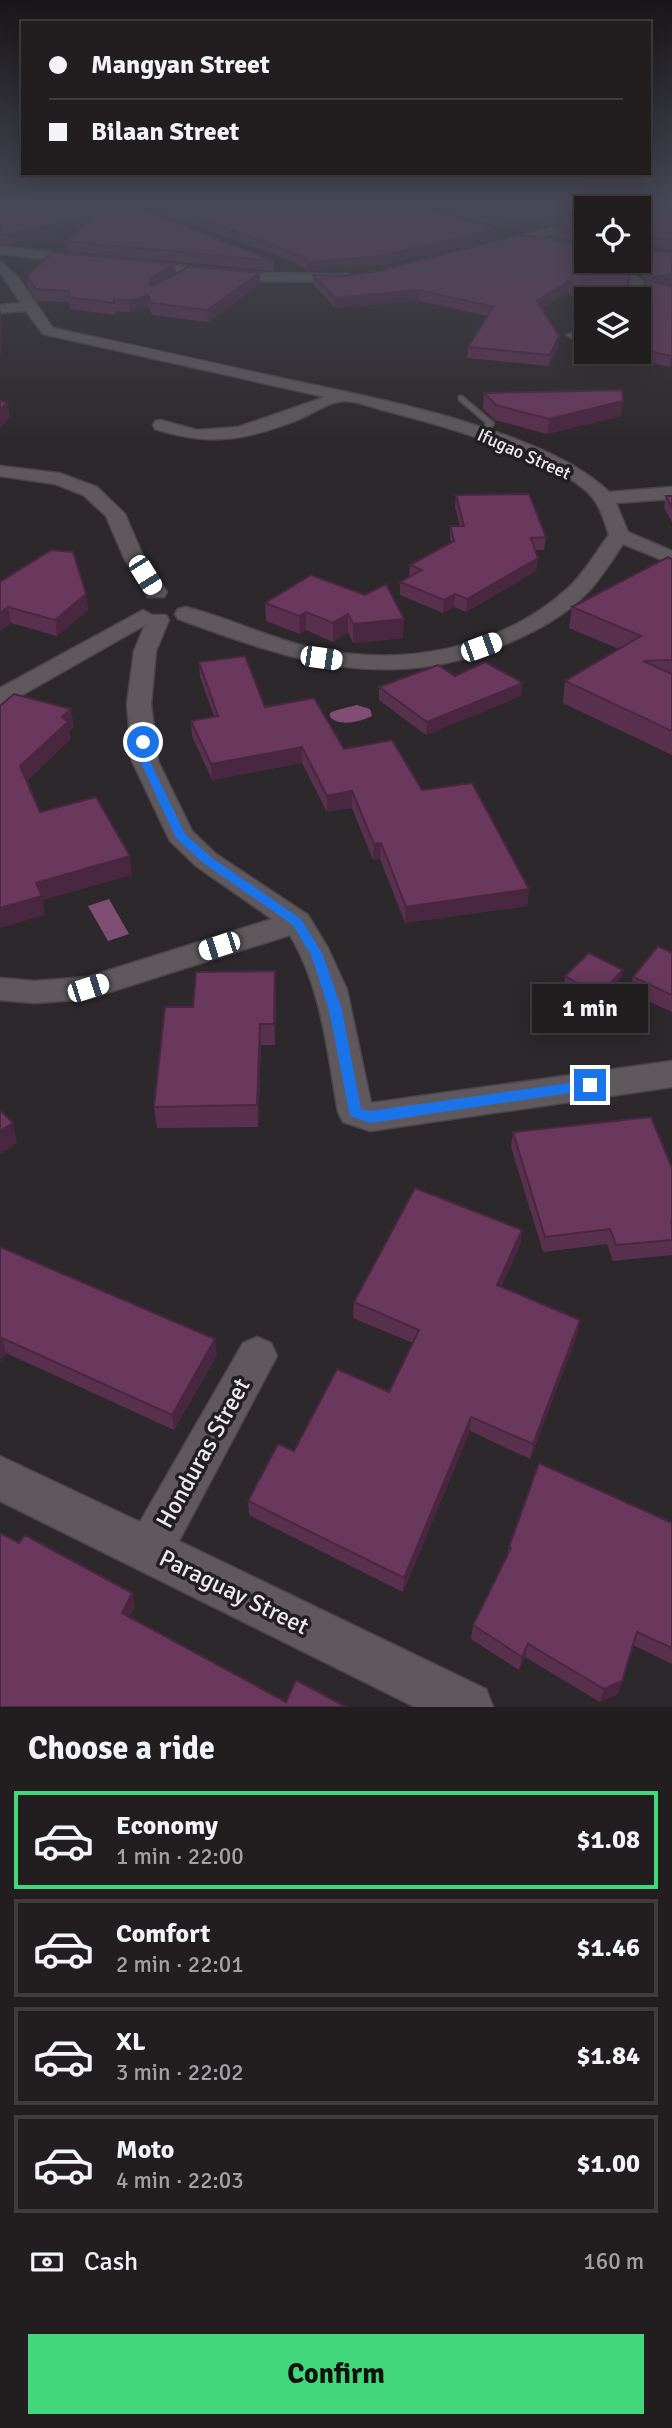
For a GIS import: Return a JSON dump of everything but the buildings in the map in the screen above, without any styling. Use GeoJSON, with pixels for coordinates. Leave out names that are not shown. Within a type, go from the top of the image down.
{"type":"FeatureCollection","features":[{"type":"Feature","properties":{"kind":"street","name":"Ifugao Street"},"geometry":{"type":"LineString","coordinates":[[21,285],[30,307],[48,331],[430,417],[547,460],[586,483],[604,498]]}},
{"type":"Feature","properties":{"kind":"street"},"geometry":{"type":"LineString","coordinates":[[0,309],[30,307]]}},
{"type":"Feature","properties":{"kind":"street"},"geometry":{"type":"LineString","coordinates":[[161,425],[198,435],[227,434],[263,425],[342,396]]}},
{"type":"Feature","properties":{"kind":"street"},"geometry":{"type":"LineString","coordinates":[[0,471],[59,479],[90,491],[115,514],[134,558],[175,597],[271,645],[321,658],[380,666],[420,662],[464,653],[497,641],[547,615],[581,587],[618,535]]}},
{"type":"Feature","properties":{"kind":"street"},"geometry":{"type":"LineString","coordinates":[[672,493],[604,498],[618,535],[672,558]]}},
{"type":"Feature","properties":{"kind":"street"},"geometry":{"type":"LineString","coordinates":[[151,618],[134,610],[135,601],[175,597]]}},
{"type":"Feature","properties":{"kind":"street"},"geometry":{"type":"LineString","coordinates":[[0,698],[151,618],[175,597]]}},
{"type":"Feature","properties":{"kind":"street"},"geometry":{"type":"LineString","coordinates":[[151,618],[139,704],[145,761],[180,835],[206,860],[297,922],[317,955],[331,990],[353,1110],[370,1117],[672,1074]]}},
{"type":"Feature","properties":{"kind":"street"},"geometry":{"type":"LineString","coordinates":[[0,989],[35,992],[88,988],[297,922]]}},
{"type":"Feature","properties":{"kind":"street","name":"Honduras Street"},"geometry":{"type":"LineString","coordinates":[[149,1551],[257,1356]]}},
{"type":"Feature","properties":{"kind":"street","name":"Paraguay Street"},"geometry":{"type":"LineString","coordinates":[[0,1478],[468,1707]]}},
{"type":"Feature","properties":{"kind":"lane"},"geometry":{"type":"LineString","coordinates":[[462,398],[491,423],[483,436]]}},
{"type":"Feature","properties":{"kind":"shaded area"},"geometry":{"type":"Polygon","coordinates":[[[357,705],[370,709],[372,716],[344,723],[330,717],[332,712],[357,705]]]}},
{"type":"Feature","properties":{"kind":"shaded area"},"geometry":{"type":"Polygon","coordinates":[[[109,899],[129,934],[108,941],[88,906],[109,899]]]}},
{"type":"Feature","properties":{"kind":"route"},"geometry":{"type":"LineString","coordinates":[[143,742],[145,761],[180,835],[206,860],[297,922],[317,955],[331,990],[355,1112],[370,1117],[590,1085]]}}]}
